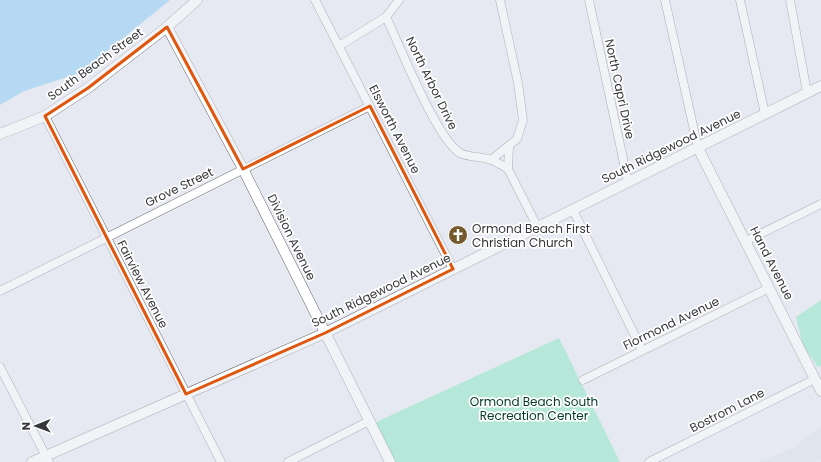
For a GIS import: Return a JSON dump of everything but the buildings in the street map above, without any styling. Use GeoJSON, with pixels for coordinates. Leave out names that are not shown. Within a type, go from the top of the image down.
{"type":"FeatureCollection","features":[{"type":"Feature","properties":{"kind":"street","name":"South Beach Street"},"geometry":{"type":"LineString","coordinates":[[0,134],[45,116],[88,88],[166,27],[197,0]]}},
{"type":"Feature","properties":{"kind":"street","name":"Elsworth Avenue"},"geometry":{"type":"LineString","coordinates":[[316,0],[453,269]]}},
{"type":"Feature","properties":{"kind":"street"},"geometry":{"type":"LineString","coordinates":[[339,46],[386,17],[399,0]]}},
{"type":"Feature","properties":{"kind":"street"},"geometry":{"type":"LineString","coordinates":[[491,160],[517,139],[523,120],[518,83],[500,0]]}},
{"type":"Feature","properties":{"kind":"street","name":"North Capri Drive"},"geometry":{"type":"LineString","coordinates":[[590,0],[628,182]]}},
{"type":"Feature","properties":{"kind":"street"},"geometry":{"type":"LineString","coordinates":[[665,0],[698,148]]}},
{"type":"Feature","properties":{"kind":"street"},"geometry":{"type":"LineString","coordinates":[[740,0],[766,114]]}},
{"type":"Feature","properties":{"kind":"street"},"geometry":{"type":"LineString","coordinates":[[790,0],[807,92]]}},
{"type":"Feature","properties":{"kind":"street","name":"North Arbor Drive"},"geometry":{"type":"LineString","coordinates":[[386,17],[427,105],[447,141],[459,152],[472,158],[491,160],[508,169]]}},
{"type":"Feature","properties":{"kind":"street","name":"Division Avenue"},"geometry":{"type":"LineString","coordinates":[[166,27],[243,169],[390,462]]}},
{"type":"Feature","properties":{"kind":"street","name":"South Ridgewood Avenue"},"geometry":{"type":"LineString","coordinates":[[32,462],[47,459],[186,394],[325,333],[821,86]]}},
{"type":"Feature","properties":{"kind":"street","name":"Grove Street"},"geometry":{"type":"LineString","coordinates":[[0,291],[105,237],[370,106]]}},
{"type":"Feature","properties":{"kind":"street","name":"Fairview Avenue"},"geometry":{"type":"LineString","coordinates":[[45,116],[105,237],[221,462]]}},
{"type":"Feature","properties":{"kind":"street"},"geometry":{"type":"LineString","coordinates":[[509,146],[508,169],[538,228]]}},
{"type":"Feature","properties":{"kind":"street","name":"Hand Avenue"},"geometry":{"type":"LineString","coordinates":[[698,148],[821,391]]}},
{"type":"Feature","properties":{"kind":"street"},"geometry":{"type":"LineString","coordinates":[[746,241],[821,204]]}},
{"type":"Feature","properties":{"kind":"street"},"geometry":{"type":"LineString","coordinates":[[573,210],[642,350]]}},
{"type":"Feature","properties":{"kind":"street","name":"Flormond Avenue"},"geometry":{"type":"LineString","coordinates":[[583,380],[769,288]]}},
{"type":"Feature","properties":{"kind":"street"},"geometry":{"type":"LineString","coordinates":[[0,367],[47,459]]}},
{"type":"Feature","properties":{"kind":"street","name":"Bostrom Lane"},"geometry":{"type":"LineString","coordinates":[[649,462],[815,379]]}},
{"type":"Feature","properties":{"kind":"street"},"geometry":{"type":"LineString","coordinates":[[288,462],[369,421]]}},
{"type":"Feature","properties":{"kind":"highlighted area"},"geometry":{"type":"Polygon","coordinates":[[[167,27],[243,169],[370,106],[453,269],[325,333],[186,394],[45,116],[88,88],[167,27]]]}},
{"type":"Feature","properties":{"kind":"shaded area"},"geometry":{"type":"Polygon","coordinates":[[[821,427],[821,459],[815,462],[758,462],[793,448],[821,427]]]}},
{"type":"Feature","properties":{"kind":"green space"},"geometry":{"type":"Polygon","coordinates":[[[821,300],[821,366],[818,367],[803,345],[796,317],[821,300]]]}},
{"type":"Feature","properties":{"kind":"green space","name":"Ormond Beach South Recreation Center"},"geometry":{"type":"Polygon","coordinates":[[[559,338],[620,462],[394,462],[374,423],[559,338]]]}},
{"type":"Feature","properties":{"kind":"water"},"geometry":{"type":"Polygon","coordinates":[[[0,0],[170,0],[80,73],[24,91],[0,105],[0,0]]]}},
{"type":"Feature","properties":{"kind":"place","name":"Ormond Beach First Christian Church"},"geometry":{"type":"Point","coordinates":[458,235]}}]}
